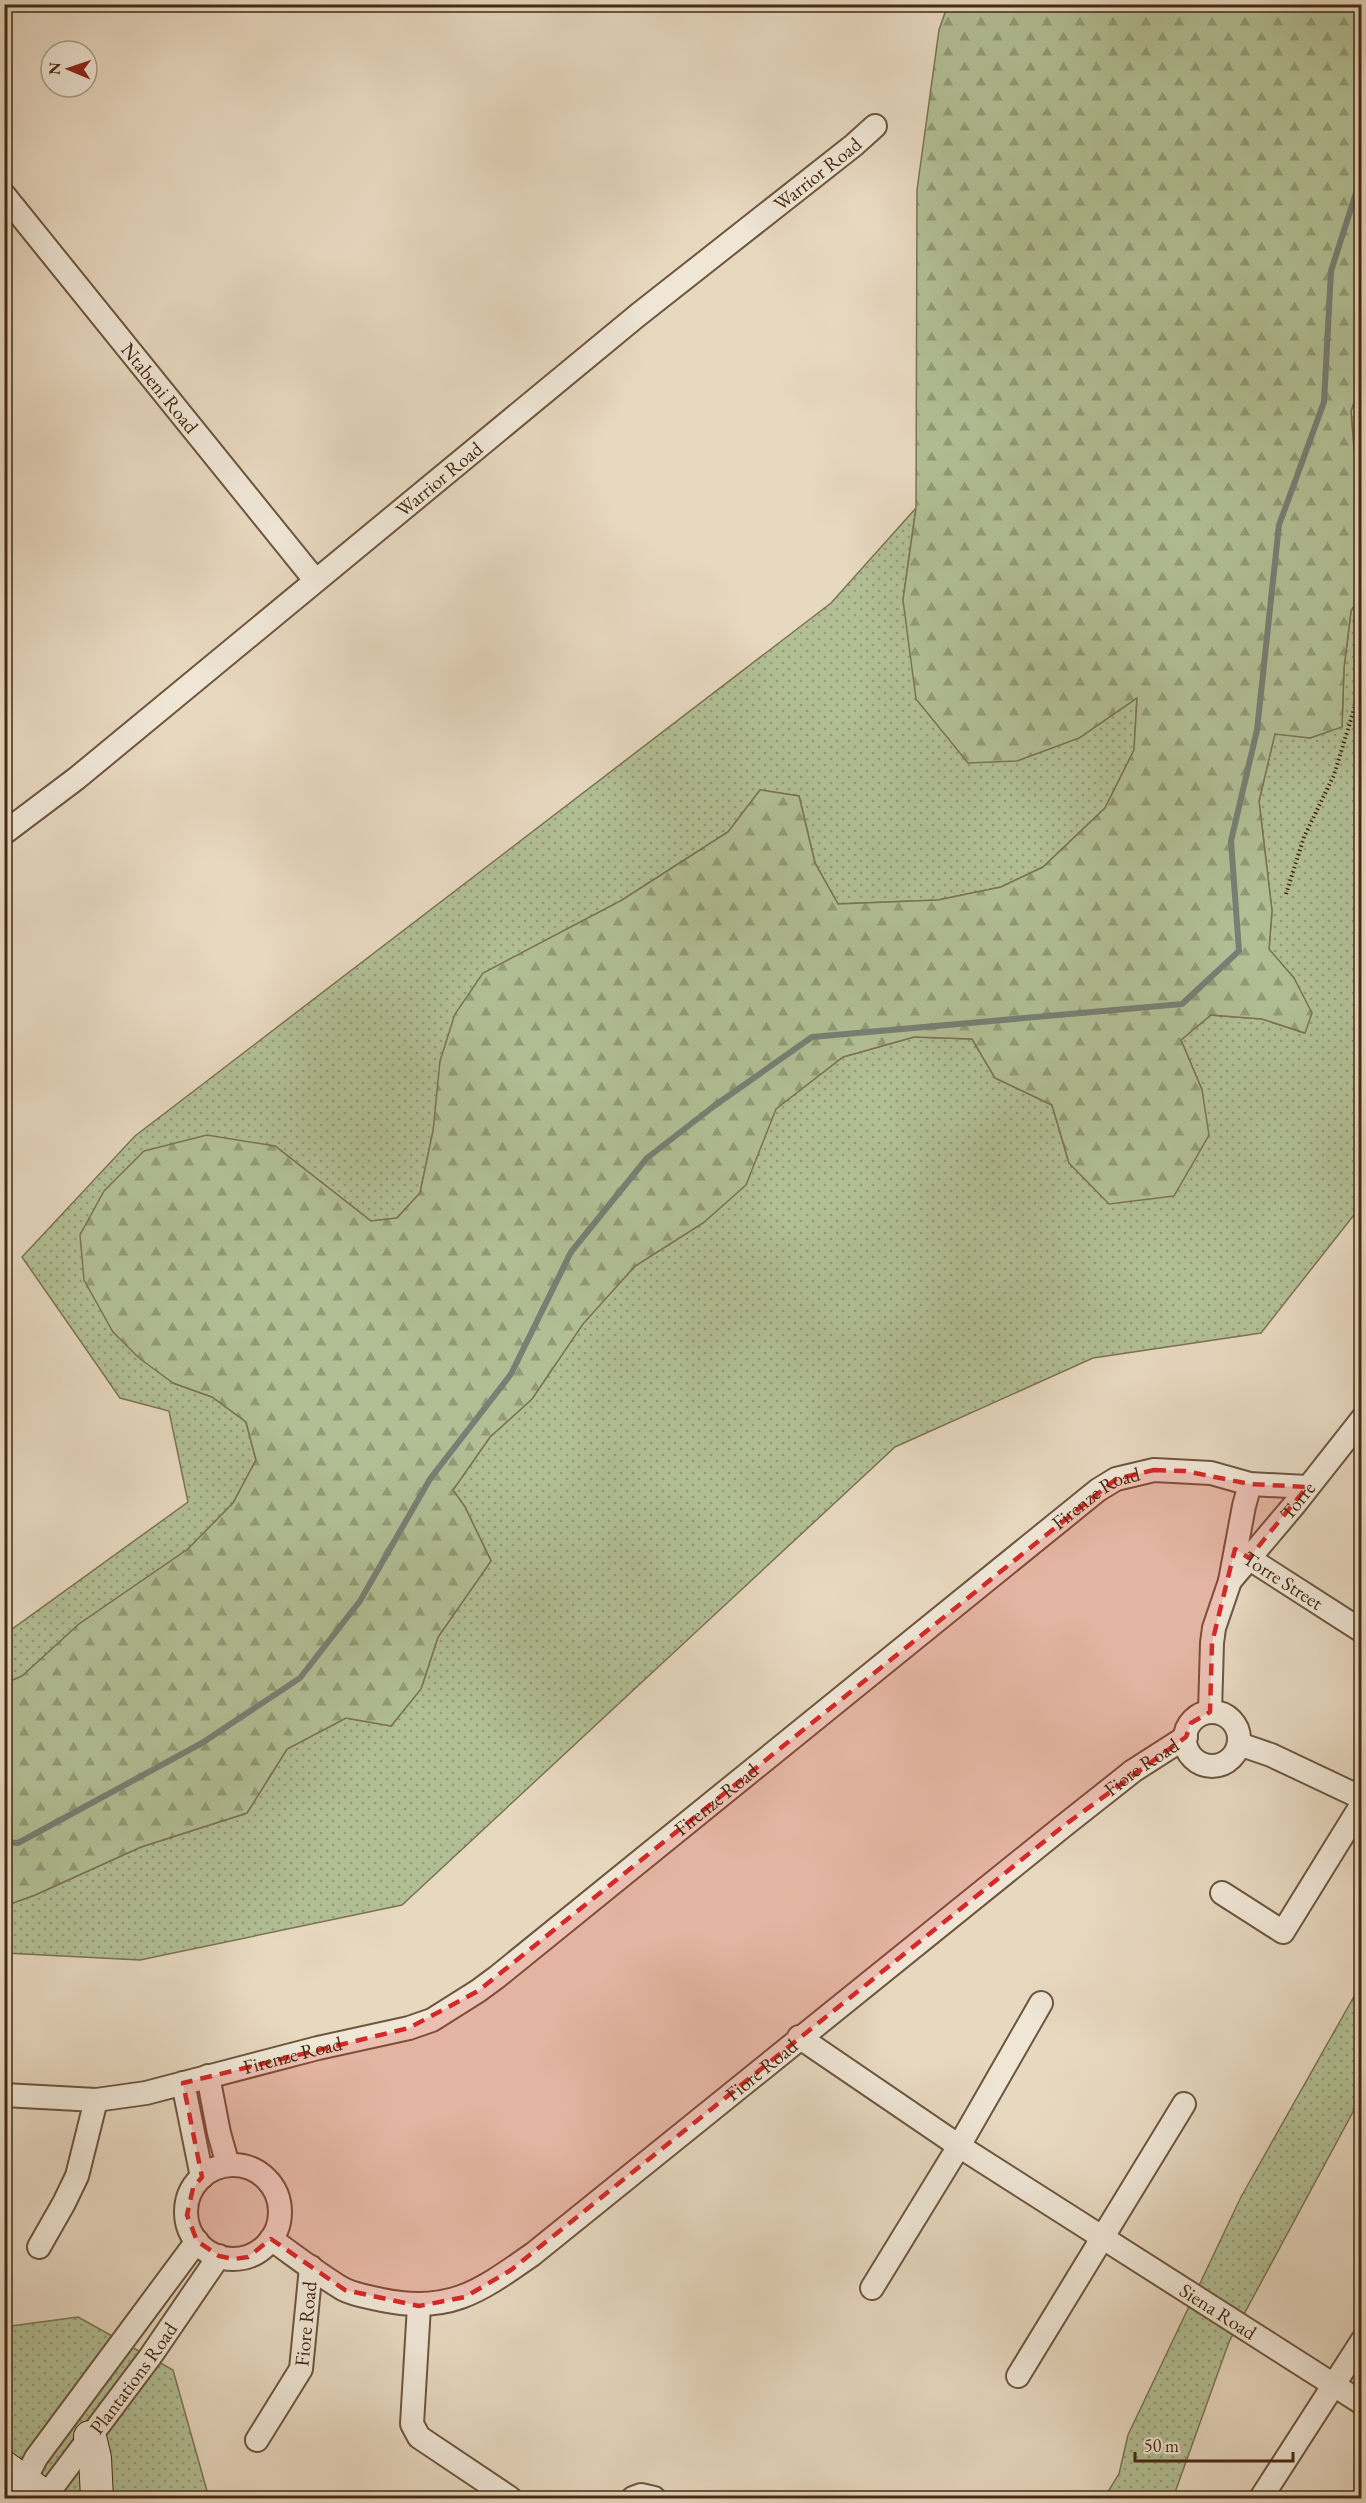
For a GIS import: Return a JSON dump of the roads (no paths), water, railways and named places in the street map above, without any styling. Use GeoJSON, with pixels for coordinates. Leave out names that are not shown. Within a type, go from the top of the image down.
{"type":"FeatureCollection","features":[{"type":"Feature","properties":{"kind":"street","name":"Warrior Road"},"geometry":{"type":"LineString","coordinates":[[4,833],[111,750],[638,315],[875,126]]}},
{"type":"Feature","properties":{"kind":"street","name":"Ntabeni Road"},"geometry":{"type":"LineString","coordinates":[[4,195],[315,580]]}},
{"type":"Feature","properties":{"kind":"street","name":"Torre"},"geometry":{"type":"LineString","coordinates":[[1242,1554],[1307,1487],[1362,1419]]}},
{"type":"Feature","properties":{"kind":"street","name":"Firenze Road"},"geometry":{"type":"LineString","coordinates":[[4,2095],[96,2100],[146,2093],[318,2048],[409,2028],[432,2020],[478,1992],[1098,1490],[1116,1479],[1154,1470],[1210,1473],[1250,1484],[1307,1487]]}},
{"type":"Feature","properties":{"kind":"street"},"geometry":{"type":"LineString","coordinates":[[1250,1484],[1242,1554],[1220,1609],[1212,1643],[1210,1712],[1226,1715],[1232,1721],[1237,1728],[1239,1744],[1271,1755],[1362,1798]]}},
{"type":"Feature","properties":{"kind":"street","name":"Torre Street"},"geometry":{"type":"LineString","coordinates":[[1242,1554],[1362,1630]]}},
{"type":"Feature","properties":{"kind":"street","name":"Fiore Road"},"geometry":{"type":"LineString","coordinates":[[1210,1712],[1191,1723],[1186,1737],[1187,1749],[1194,1758],[1203,1764],[1214,1766],[1234,1755],[1239,1744]]}},
{"type":"Feature","properties":{"kind":"street","name":"Fiore Road"},"geometry":{"type":"LineString","coordinates":[[271,2239],[345,2290],[419,2306],[439,2304],[465,2297],[533,2254],[799,2037],[1083,1811],[1133,1772],[1186,1737]]}},
{"type":"Feature","properties":{"kind":"street"},"geometry":{"type":"LineString","coordinates":[[1222,1893],[1283,1932],[1362,1804]]}},
{"type":"Feature","properties":{"kind":"street"},"geometry":{"type":"LineString","coordinates":[[872,2288],[959,2146],[1041,2003]]}},
{"type":"Feature","properties":{"kind":"street","name":"Siena Road"},"geometry":{"type":"LineString","coordinates":[[799,2037],[959,2146],[1362,2403]]}},
{"type":"Feature","properties":{"kind":"street"},"geometry":{"type":"LineString","coordinates":[[208,2076],[228,2165]]}},
{"type":"Feature","properties":{"kind":"street"},"geometry":{"type":"LineString","coordinates":[[183,2083],[202,2177]]}},
{"type":"Feature","properties":{"kind":"street"},"geometry":{"type":"LineString","coordinates":[[39,2247],[77,2176],[96,2100]]}},
{"type":"Feature","properties":{"kind":"street"},"geometry":{"type":"LineString","coordinates":[[1018,2376],[1184,2104]]}},
{"type":"Feature","properties":{"kind":"street"},"geometry":{"type":"LineString","coordinates":[[228,2165],[243,2166],[258,2171],[270,2182],[277,2195],[280,2210],[278,2226],[271,2239],[261,2250],[248,2257],[234,2259],[219,2256],[207,2250],[197,2241],[190,2229],[187,2215],[188,2201],[193,2188],[202,2177],[213,2169],[228,2165]]}},
{"type":"Feature","properties":{"kind":"street","name":"Plantations Road"},"geometry":{"type":"LineString","coordinates":[[31,2490],[36,2458],[197,2241]]}},
{"type":"Feature","properties":{"kind":"street","name":"Plantations Road"},"geometry":{"type":"LineString","coordinates":[[31,2490],[90,2437],[150,2357],[219,2256]]}},
{"type":"Feature","properties":{"kind":"street","name":"Fiore Road"},"geometry":{"type":"LineString","coordinates":[[257,2440],[301,2369],[311,2267]]}},
{"type":"Feature","properties":{"kind":"street"},"geometry":{"type":"LineString","coordinates":[[419,2306],[412,2424],[419,2437],[510,2499]]}},
{"type":"Feature","properties":{"kind":"street"},"geometry":{"type":"LineString","coordinates":[[1261,2499],[1362,2341]]}},
{"type":"Feature","properties":{"kind":"street"},"geometry":{"type":"LineString","coordinates":[[90,2437],[95,2458],[97,2499]]}},
{"type":"Feature","properties":{"kind":"street"},"geometry":{"type":"LineString","coordinates":[[633,2499],[641,2495],[654,2499]]}},
{"type":"Feature","properties":{"kind":"waterway"},"geometry":{"type":"LineString","coordinates":[[4,1842],[18,1843],[202,1743],[300,1678],[360,1601],[430,1479],[511,1374],[571,1252],[647,1158],[714,1106],[812,1037],[1182,1004],[1239,951],[1231,841],[1257,730],[1279,525],[1324,402],[1331,271],[1356,193],[1362,190]]}}]}
